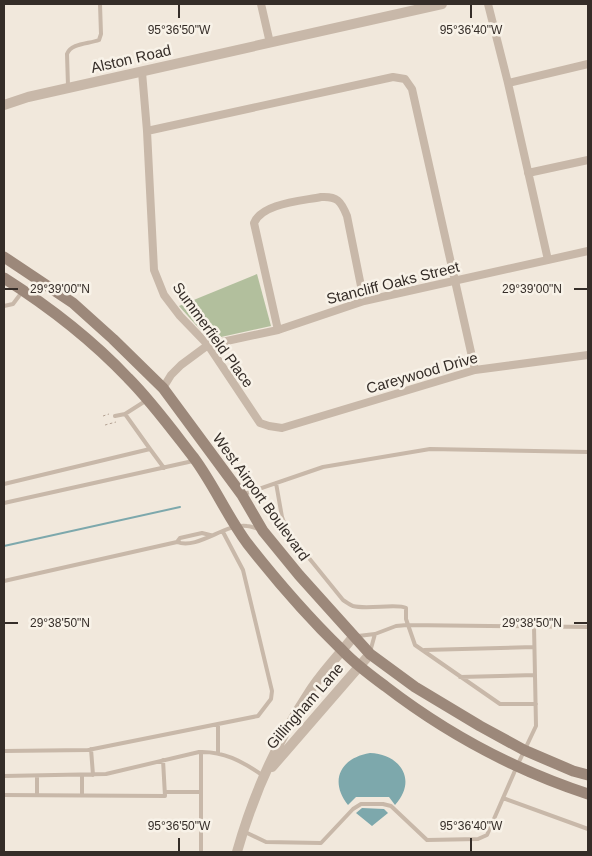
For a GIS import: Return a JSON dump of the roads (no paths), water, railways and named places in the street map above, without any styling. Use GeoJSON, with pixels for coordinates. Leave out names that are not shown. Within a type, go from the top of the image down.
{"type":"FeatureCollection","features":[{"type":"Feature","properties":{"kind":"main road","name":"West Airport Boulevard"},"geometry":{"type":"LineString","coordinates":[[4,257],[73,303],[163,388],[242,495],[263,531],[353,637],[370,654],[415,687],[480,726],[524,750],[573,771],[588,775]]}},
{"type":"Feature","properties":{"kind":"main road"},"geometry":{"type":"LineString","coordinates":[[23,290],[33,276]]}},
{"type":"Feature","properties":{"kind":"main road","name":"West Airport Boulevard"},"geometry":{"type":"LineString","coordinates":[[4,278],[73,328],[109,359],[148,399],[195,460],[246,541],[278,581],[342,651],[401,698],[449,730],[493,755],[554,782],[588,794]]}},
{"type":"Feature","properties":{"kind":"main road"},"geometry":{"type":"LineString","coordinates":[[148,399],[163,388]]}},
{"type":"Feature","properties":{"kind":"main road"},"geometry":{"type":"LineString","coordinates":[[195,460],[210,450]]}},
{"type":"Feature","properties":{"kind":"street"},"geometry":{"type":"LineString","coordinates":[[260,4],[270,42]]}},
{"type":"Feature","properties":{"kind":"street","name":"Alston Road"},"geometry":{"type":"LineString","coordinates":[[4,105],[28,97],[442,4]]}},
{"type":"Feature","properties":{"kind":"street"},"geometry":{"type":"LineString","coordinates":[[488,4],[548,260]]}},
{"type":"Feature","properties":{"kind":"street"},"geometry":{"type":"LineString","coordinates":[[508,83],[588,64]]}},
{"type":"Feature","properties":{"kind":"street","name":"Summerfield Place"},"geometry":{"type":"LineString","coordinates":[[142,72],[154,270],[164,294],[180,316],[208,346],[260,423],[282,428],[296,424]]}},
{"type":"Feature","properties":{"kind":"street"},"geometry":{"type":"LineString","coordinates":[[147,130],[393,77],[405,79],[412,89],[475,370]]}},
{"type":"Feature","properties":{"kind":"street"},"geometry":{"type":"LineString","coordinates":[[528,173],[588,160]]}},
{"type":"Feature","properties":{"kind":"street"},"geometry":{"type":"LineString","coordinates":[[278,330],[254,222],[268,208],[321,197],[329,196],[338,199],[347,216],[364,302]]}},
{"type":"Feature","properties":{"kind":"street","name":"Stancliff Oaks Street"},"geometry":{"type":"LineString","coordinates":[[163,388],[170,375],[208,346],[278,330],[364,302],[588,252]]}},
{"type":"Feature","properties":{"kind":"street","name":"Careywood Drive"},"geometry":{"type":"LineString","coordinates":[[296,424],[475,370],[588,354]]}},
{"type":"Feature","properties":{"kind":"street","name":"Gillingham Lane"},"geometry":{"type":"LineString","coordinates":[[237,852],[247,814],[283,734],[310,690],[353,637]]}},
{"type":"Feature","properties":{"kind":"street","name":"Gillingham Lane"},"geometry":{"type":"LineString","coordinates":[[264,777],[370,654]]}},
{"type":"Feature","properties":{"kind":"lane"},"geometry":{"type":"LineString","coordinates":[[68,88],[68,50],[99,40],[101,34],[100,4]]}},
{"type":"Feature","properties":{"kind":"lane"},"geometry":{"type":"LineString","coordinates":[[4,306],[13,304],[23,290]]}},
{"type":"Feature","properties":{"kind":"lane"},"geometry":{"type":"LineString","coordinates":[[114,414],[124,414],[148,399]]}},
{"type":"Feature","properties":{"kind":"lane"},"geometry":{"type":"LineString","coordinates":[[124,414],[164,468]]}},
{"type":"Feature","properties":{"kind":"lane"},"geometry":{"type":"LineString","coordinates":[[4,484],[150,449]]}},
{"type":"Feature","properties":{"kind":"lane"},"geometry":{"type":"LineString","coordinates":[[242,495],[323,467],[430,449],[588,452]]}},
{"type":"Feature","properties":{"kind":"lane"},"geometry":{"type":"LineString","coordinates":[[4,503],[195,460]]}},
{"type":"Feature","properties":{"kind":"lane"},"geometry":{"type":"LineString","coordinates":[[276,483],[282,517],[287,531],[343,600],[353,606],[385,608],[402,606],[406,608],[407,625],[415,645],[500,704],[536,704]]}},
{"type":"Feature","properties":{"kind":"lane"},"geometry":{"type":"LineString","coordinates":[[4,581],[177,542],[180,538],[202,533],[210,535],[246,526],[263,531]]}},
{"type":"Feature","properties":{"kind":"lane"},"geometry":{"type":"LineString","coordinates":[[4,751],[91,749],[258,716],[271,699],[272,691],[243,570],[223,532]]}},
{"type":"Feature","properties":{"kind":"lane"},"geometry":{"type":"LineString","coordinates":[[353,637],[375,634],[396,626],[407,625],[588,627]]}},
{"type":"Feature","properties":{"kind":"lane"},"geometry":{"type":"LineString","coordinates":[[243,831],[266,842],[321,843],[353,809],[361,804],[383,804],[391,806],[427,840],[478,838],[487,835],[536,726],[534,626]]}},
{"type":"Feature","properties":{"kind":"lane"},"geometry":{"type":"LineString","coordinates":[[370,654],[375,634]]}},
{"type":"Feature","properties":{"kind":"lane"},"geometry":{"type":"LineString","coordinates":[[424,650],[534,647]]}},
{"type":"Feature","properties":{"kind":"lane"},"geometry":{"type":"LineString","coordinates":[[460,677],[535,675]]}},
{"type":"Feature","properties":{"kind":"lane"},"geometry":{"type":"LineString","coordinates":[[218,724],[218,753]]}},
{"type":"Feature","properties":{"kind":"lane"},"geometry":{"type":"LineString","coordinates":[[91,749],[93,775]]}},
{"type":"Feature","properties":{"kind":"lane"},"geometry":{"type":"LineString","coordinates":[[4,776],[82,776],[106,774],[201,752],[226,755],[247,765],[264,777]]}},
{"type":"Feature","properties":{"kind":"lane"},"geometry":{"type":"LineString","coordinates":[[201,752],[201,852]]}},
{"type":"Feature","properties":{"kind":"lane"},"geometry":{"type":"LineString","coordinates":[[4,795],[165,796],[164,760]]}},
{"type":"Feature","properties":{"kind":"lane"},"geometry":{"type":"LineString","coordinates":[[37,776],[37,795]]}},
{"type":"Feature","properties":{"kind":"lane"},"geometry":{"type":"LineString","coordinates":[[82,776],[82,795]]}},
{"type":"Feature","properties":{"kind":"lane"},"geometry":{"type":"LineString","coordinates":[[165,792],[201,792]]}},
{"type":"Feature","properties":{"kind":"lane"},"geometry":{"type":"LineString","coordinates":[[503,798],[588,829]]}},
{"type":"Feature","properties":{"kind":"water"},"geometry":{"type":"Polygon","coordinates":[[[370,753],[381,754],[390,758],[402,770],[405,786],[402,796],[395,805],[389,797],[356,797],[348,805],[342,796],[339,779],[345,765],[351,760],[370,753]]]}},
{"type":"Feature","properties":{"kind":"water"},"geometry":{"type":"Polygon","coordinates":[[[362,808],[384,809],[388,813],[372,826],[356,813],[362,808]]]}},
{"type":"Feature","properties":{"kind":"waterway"},"geometry":{"type":"LineString","coordinates":[[4,546],[180,507]]}}]}
